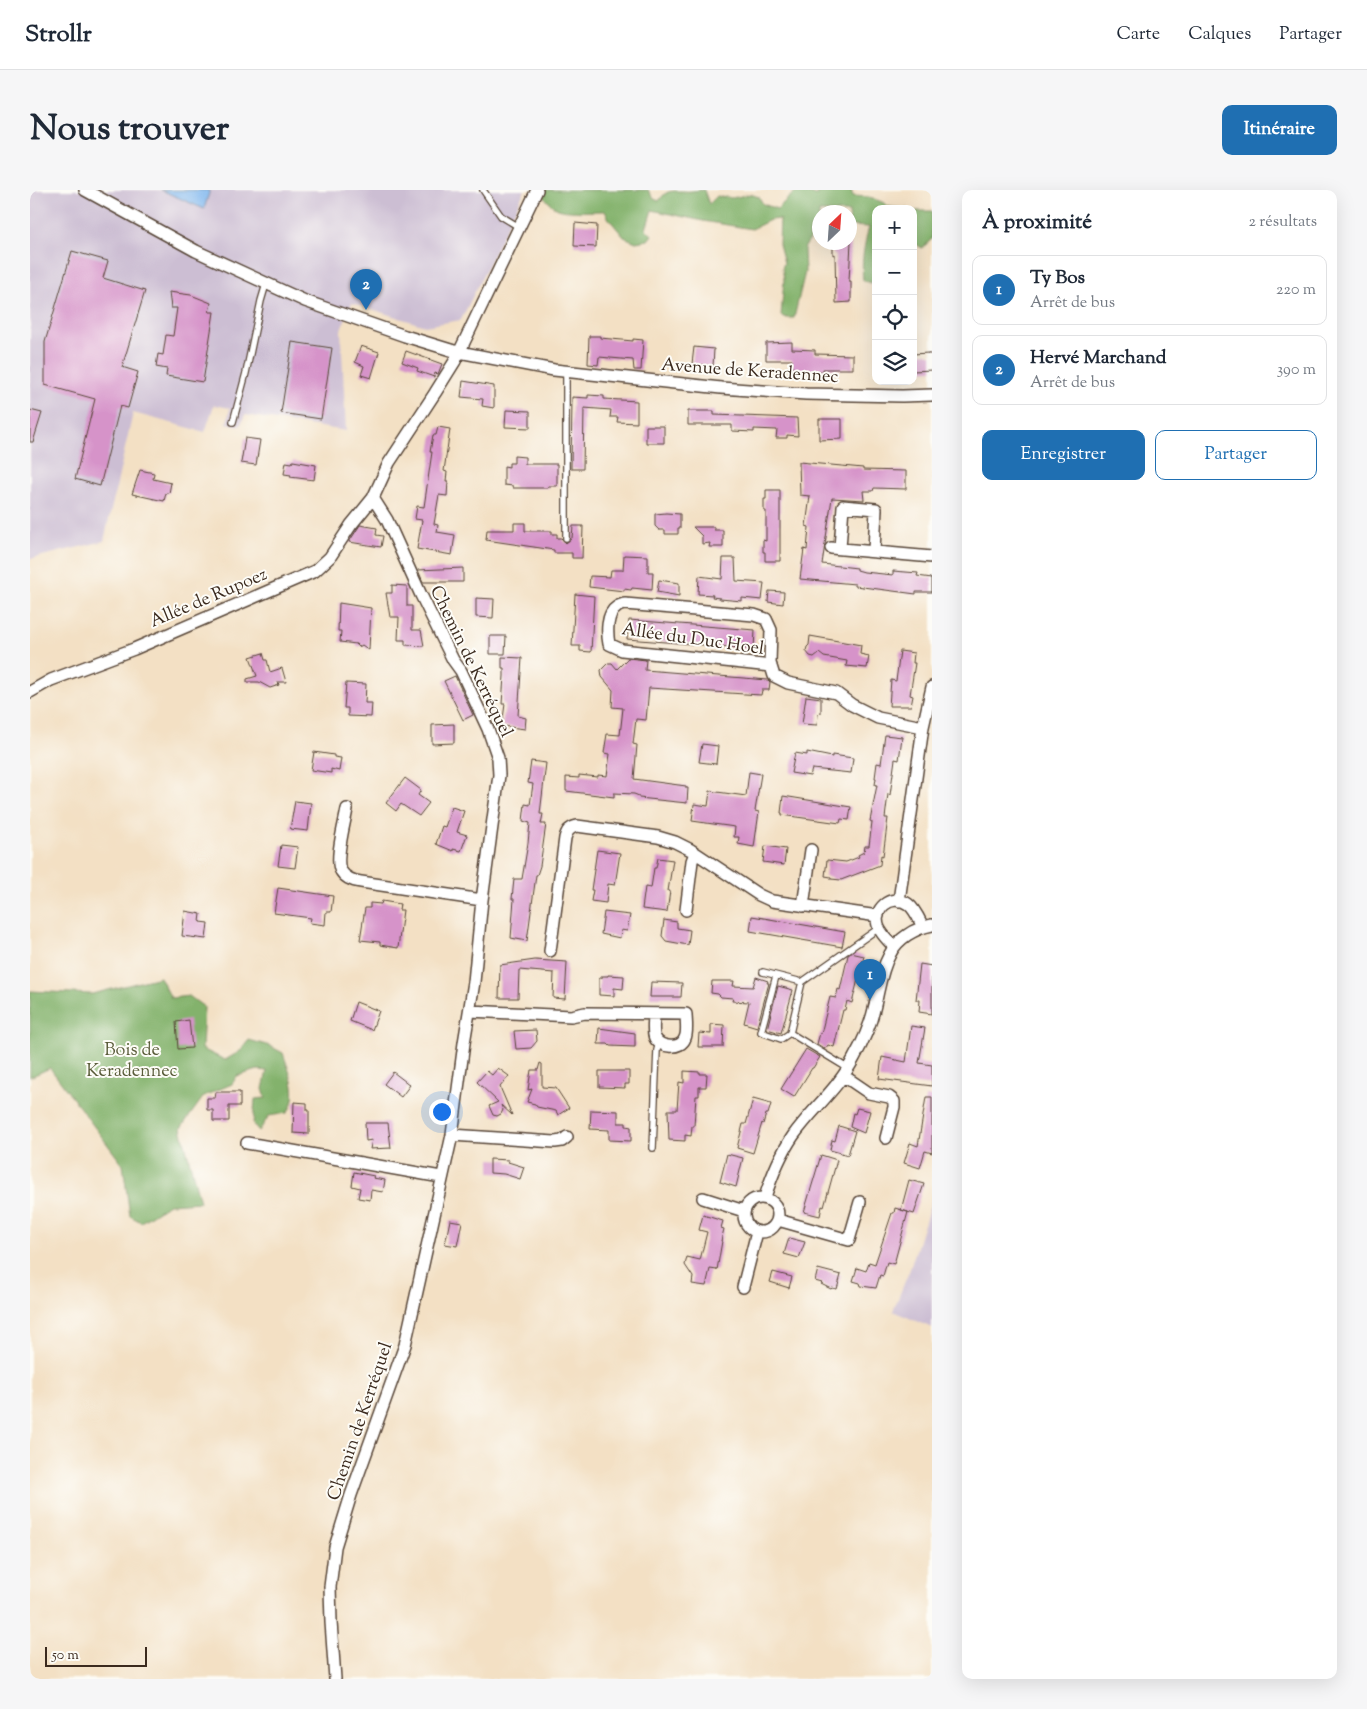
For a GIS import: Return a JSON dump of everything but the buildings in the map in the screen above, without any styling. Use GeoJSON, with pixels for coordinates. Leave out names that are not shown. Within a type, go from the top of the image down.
{"type":"FeatureCollection","features":[{"type":"Feature","properties":{"kind":"street","name":"Avenue de Keradennec"},"geometry":{"type":"LineString","coordinates":[[85,190],[196,251],[305,301],[405,336],[459,352],[566,372],[771,392],[932,395]]}},
{"type":"Feature","properties":{"kind":"street"},"geometry":{"type":"LineString","coordinates":[[373,498],[389,462],[438,389],[459,352],[537,190]]}},
{"type":"Feature","properties":{"kind":"street","name":"Allée de Rupoez"},"geometry":{"type":"LineString","coordinates":[[30,692],[51,680],[134,649],[315,570],[330,557],[351,525],[373,498]]}},
{"type":"Feature","properties":{"kind":"street","name":"Chemin de Kerréquel"},"geometry":{"type":"LineString","coordinates":[[334,1679],[330,1587],[335,1546],[404,1345],[452,1135],[478,952],[482,900],[499,783],[499,766],[496,751],[488,729],[461,671],[453,660],[420,595],[386,520],[373,498]]}},
{"type":"Feature","properties":{"kind":"street"},"geometry":{"type":"LineString","coordinates":[[874,551],[876,509],[844,506],[835,548],[932,557]]}},
{"type":"Feature","properties":{"kind":"street","name":"Allée du Duc Hoel"},"geometry":{"type":"LineString","coordinates":[[771,666],[622,650],[609,644],[607,635],[610,616],[617,607],[625,604],[754,616],[766,619],[771,630],[771,666],[774,676],[788,684],[836,693],[852,705],[878,718],[923,727]]}},
{"type":"Feature","properties":{"kind":"street"},"geometry":{"type":"LineString","coordinates":[[899,901],[923,727],[932,687]]}},
{"type":"Feature","properties":{"kind":"street"},"geometry":{"type":"LineString","coordinates":[[347,809],[338,862],[341,872],[346,877],[353,881],[482,900]]}},
{"type":"Feature","properties":{"kind":"street"},"geometry":{"type":"LineString","coordinates":[[550,951],[565,838],[570,828],[577,826],[658,837],[679,844],[767,898],[778,902],[878,922],[894,947]]}},
{"type":"Feature","properties":{"kind":"street"},"geometry":{"type":"LineString","coordinates":[[803,906],[811,850]]}},
{"type":"Feature","properties":{"kind":"street"},"geometry":{"type":"LineString","coordinates":[[686,910],[692,861],[695,853]]}},
{"type":"Feature","properties":{"kind":"street"},"geometry":{"type":"LineString","coordinates":[[765,1198],[778,1162],[787,1146],[804,1122],[834,1090],[846,1073],[870,1023],[882,972],[894,947],[908,934],[927,926],[908,905],[899,901],[886,903],[882,906],[878,922]]}},
{"type":"Feature","properties":{"kind":"street"},"geometry":{"type":"LineString","coordinates":[[470,1011],[571,1016],[585,1013],[686,1014],[686,1037],[684,1041],[675,1046],[659,1043],[655,1039],[654,1034],[654,1014]]}},
{"type":"Feature","properties":{"kind":"street"},"geometry":{"type":"LineString","coordinates":[[846,1073],[869,1093],[894,1101],[886,1138]]}},
{"type":"Feature","properties":{"kind":"street"},"geometry":{"type":"LineString","coordinates":[[452,1135],[555,1142],[562,1141],[568,1137]]}},
{"type":"Feature","properties":{"kind":"street"},"geometry":{"type":"LineString","coordinates":[[247,1143],[442,1177]]}},
{"type":"Feature","properties":{"kind":"street"},"geometry":{"type":"LineString","coordinates":[[759,1197],[765,1198],[774,1202],[777,1208],[778,1220],[768,1231],[757,1232],[748,1226],[744,1211],[749,1202],[759,1197]]}},
{"type":"Feature","properties":{"kind":"street"},"geometry":{"type":"LineString","coordinates":[[703,1198],[744,1211]]}},
{"type":"Feature","properties":{"kind":"street"},"geometry":{"type":"LineString","coordinates":[[778,1220],[849,1240],[860,1202]]}},
{"type":"Feature","properties":{"kind":"street"},"geometry":{"type":"LineString","coordinates":[[743,1287],[757,1232]]}},
{"type":"Feature","properties":{"kind":"lane"},"geometry":{"type":"LineString","coordinates":[[483,190],[501,216],[519,227]]}},
{"type":"Feature","properties":{"kind":"lane"},"geometry":{"type":"LineString","coordinates":[[233,422],[246,373],[260,301],[266,284]]}},
{"type":"Feature","properties":{"kind":"lane"},"geometry":{"type":"LineString","coordinates":[[566,372],[566,538]]}},
{"type":"Feature","properties":{"kind":"lane"},"geometry":{"type":"LineString","coordinates":[[776,976],[761,1032],[781,1039],[790,1033],[802,982],[878,922]]}},
{"type":"Feature","properties":{"kind":"lane"},"geometry":{"type":"LineString","coordinates":[[763,972],[802,982]]}},
{"type":"Feature","properties":{"kind":"lane"},"geometry":{"type":"LineString","coordinates":[[790,1033],[846,1073]]}},
{"type":"Feature","properties":{"kind":"lane"},"geometry":{"type":"LineString","coordinates":[[653,1148],[656,1050],[659,1043]]}},
{"type":"Feature","properties":{"kind":"shaded area"},"geometry":{"type":"Polygon","coordinates":[[[30,190],[525,190],[461,320],[425,326],[352,303],[341,330],[346,431],[245,415],[240,426],[227,423],[230,408],[214,405],[205,432],[133,413],[104,541],[30,559],[30,190]]]}},
{"type":"Feature","properties":{"kind":"shaded area"},"geometry":{"type":"Polygon","coordinates":[[[932,1199],[932,1328],[893,1311],[910,1269],[932,1199]]]}},
{"type":"Feature","properties":{"kind":"green space"},"geometry":{"type":"Polygon","coordinates":[[[544,190],[648,190],[654,199],[659,201],[669,192],[704,190],[709,204],[717,196],[732,198],[750,194],[759,197],[763,204],[777,209],[797,190],[807,190],[809,194],[817,195],[817,190],[851,190],[853,196],[869,197],[887,205],[872,205],[871,283],[863,280],[862,273],[863,254],[869,227],[857,226],[857,205],[812,205],[812,226],[809,240],[804,249],[805,272],[794,318],[787,318],[781,316],[784,279],[782,268],[784,263],[779,244],[780,219],[770,220],[752,229],[652,210],[646,229],[652,235],[648,240],[636,242],[624,237],[605,211],[560,210],[544,197],[544,190]]]}},
{"type":"Feature","properties":{"kind":"green space"},"geometry":{"type":"Polygon","coordinates":[[[917,211],[932,211],[932,239],[922,248],[917,245],[917,211]]]}},
{"type":"Feature","properties":{"kind":"green space","name":"Bois de Keradennec"},"geometry":{"type":"Polygon","coordinates":[[[160,977],[171,998],[189,996],[204,1007],[202,1049],[225,1060],[239,1052],[249,1040],[270,1046],[283,1053],[291,1076],[293,1099],[287,1113],[269,1116],[259,1131],[253,1124],[255,1099],[266,1098],[263,1089],[267,1071],[258,1070],[237,1076],[232,1084],[204,1096],[181,1128],[200,1202],[169,1204],[141,1222],[130,1216],[123,1165],[50,1068],[30,1077],[30,991],[92,994],[160,977]]]}},
{"type":"Feature","properties":{"kind":"water"},"geometry":{"type":"Polygon","coordinates":[[[161,190],[210,190],[204,209],[161,190]]]}},
{"type":"Feature","properties":{"kind":"place","name":"Hervé Marchand"},"geometry":{"type":"Point","coordinates":[366,310]}},
{"type":"Feature","properties":{"kind":"place","name":"Ty Bos"},"geometry":{"type":"Point","coordinates":[870,1000]}}]}
